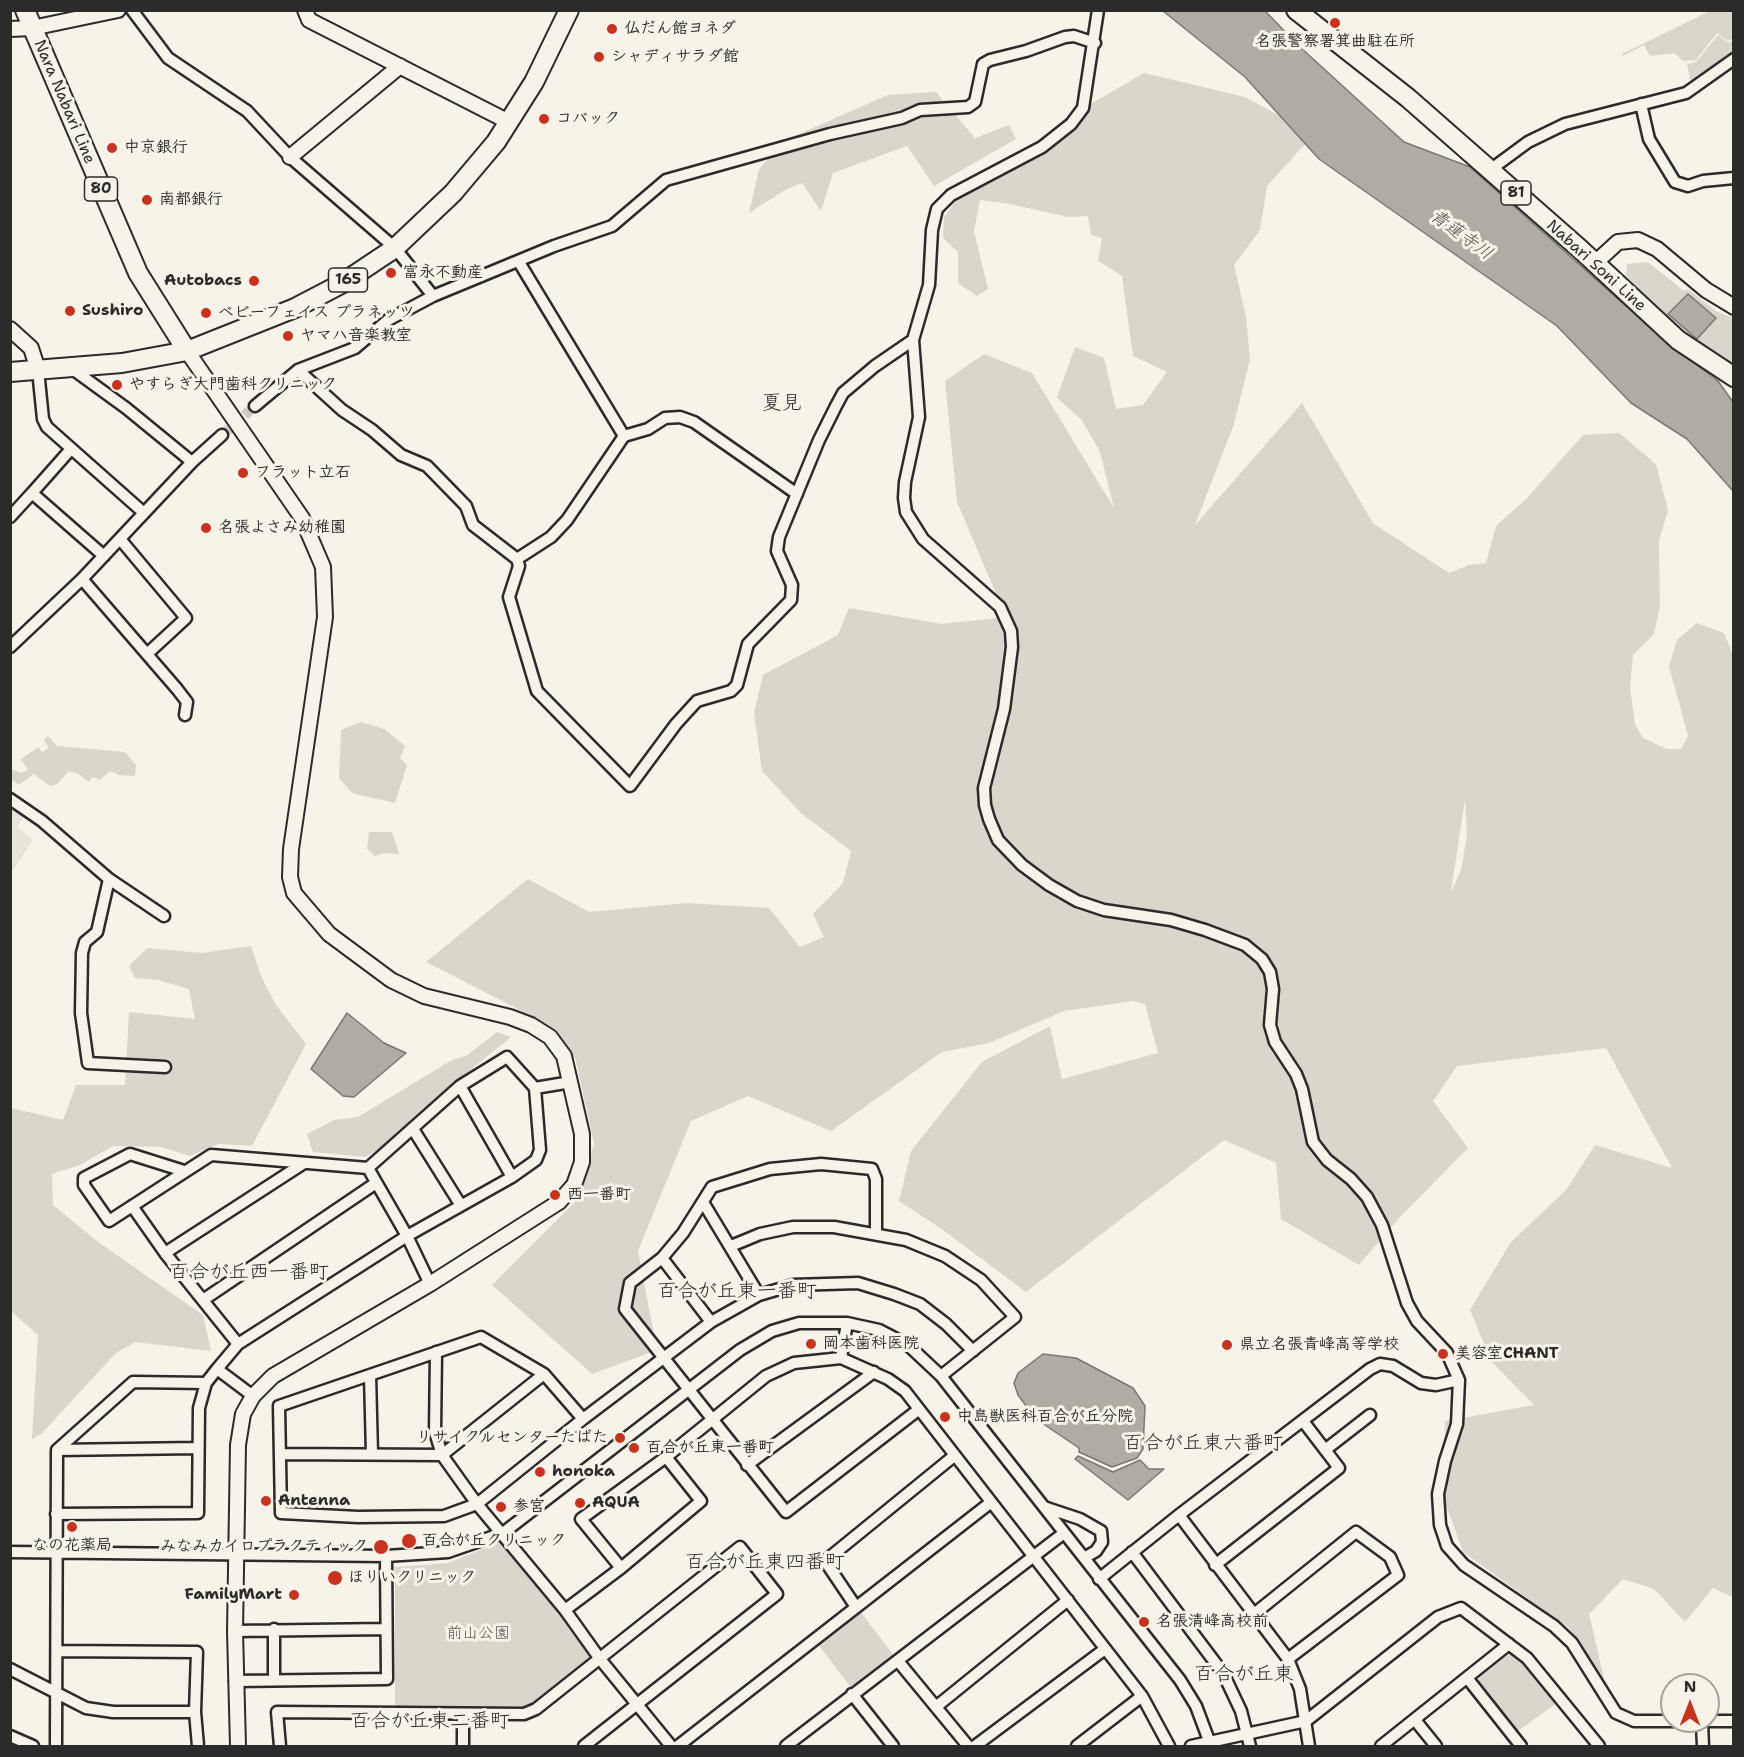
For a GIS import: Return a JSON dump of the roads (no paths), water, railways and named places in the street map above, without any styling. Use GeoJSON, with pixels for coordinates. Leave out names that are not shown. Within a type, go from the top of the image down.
{"type":"FeatureCollection","features":[{"type":"Feature","properties":{"kind":"main road","name":"165"},"geometry":{"type":"LineString","coordinates":[[10,372],[70,368],[187,351],[295,308],[341,284],[395,249],[453,193],[496,142],[534,82],[569,10]]}},
{"type":"Feature","properties":{"kind":"main road","name":"Nabari Soni Line"},"geometry":{"type":"LineString","coordinates":[[1296,10],[1408,98],[1595,263],[1678,340],[1734,377]]}},
{"type":"Feature","properties":{"kind":"main road","name":"Nara Nabari Line"},"geometry":{"type":"LineString","coordinates":[[29,20],[138,273],[187,351]]}},
{"type":"Feature","properties":{"kind":"street"},"geometry":{"type":"LineString","coordinates":[[10,29],[29,20],[118,10]]}},
{"type":"Feature","properties":{"kind":"street"},"geometry":{"type":"LineString","coordinates":[[132,10],[168,58],[247,111],[290,157],[395,249],[433,296]]}},
{"type":"Feature","properties":{"kind":"street"},"geometry":{"type":"LineString","coordinates":[[305,10],[309,20],[509,122]]}},
{"type":"Feature","properties":{"kind":"street"},"geometry":{"type":"LineString","coordinates":[[1098,10],[1095,43],[1083,108],[1071,124],[1042,147],[951,195],[937,209],[932,230],[929,285],[913,340],[919,417],[905,482],[903,498],[906,512],[923,538],[1000,607],[1011,631],[1012,647],[1004,709],[984,788],[985,805],[998,840],[1022,865],[1049,885],[1077,901],[1104,909],[1171,920],[1205,930],[1245,945],[1263,959],[1270,972],[1273,988],[1270,1025],[1275,1042],[1296,1074],[1302,1089],[1313,1142],[1327,1160],[1351,1179],[1367,1197],[1382,1225],[1407,1303],[1417,1321],[1447,1353],[1460,1380],[1457,1424],[1445,1461],[1438,1494],[1440,1525],[1447,1546],[1464,1565],[1554,1626],[1572,1643],[1616,1713],[1634,1721],[1660,1722]]}},
{"type":"Feature","properties":{"kind":"street"},"geometry":{"type":"LineString","coordinates":[[255,406],[298,370],[355,348],[388,320],[433,296],[612,226],[666,180],[830,134],[902,118],[920,110],[968,107],[975,102],[983,64],[990,60],[1026,51],[1065,36],[1074,36],[1095,43]]}},
{"type":"Feature","properties":{"kind":"street"},"geometry":{"type":"LineString","coordinates":[[1490,170],[1528,142],[1565,124],[1686,93],[1734,59]]}},
{"type":"Feature","properties":{"kind":"street"},"geometry":{"type":"LineString","coordinates":[[290,157],[400,66]]}},
{"type":"Feature","properties":{"kind":"street"},"geometry":{"type":"LineString","coordinates":[[1641,104],[1649,139],[1675,182],[1688,186],[1703,181],[1734,178]]}},
{"type":"Feature","properties":{"kind":"street"},"geometry":{"type":"LineString","coordinates":[[1595,263],[1618,242],[1638,240],[1656,249],[1706,290],[1734,307]]}},
{"type":"Feature","properties":{"kind":"street"},"geometry":{"type":"LineString","coordinates":[[519,262],[624,436]]}},
{"type":"Feature","properties":{"kind":"street"},"geometry":{"type":"LineString","coordinates":[[10,328],[31,348],[38,370],[44,423],[144,513]]}},
{"type":"Feature","properties":{"kind":"street"},"geometry":{"type":"LineString","coordinates":[[298,370],[342,410],[372,430],[401,455],[427,466],[466,506],[473,525],[517,558],[519,566],[509,597],[537,691],[630,786],[676,724],[697,701],[731,690],[737,685],[748,644],[791,600],[792,585],[777,551],[779,537],[819,440],[843,393],[874,366],[913,340]]}},
{"type":"Feature","properties":{"kind":"street"},"geometry":{"type":"LineString","coordinates":[[187,351],[302,518],[323,567],[325,617],[291,849],[290,877],[294,893],[328,934],[391,980],[424,996],[531,1025],[550,1037],[564,1056],[582,1134],[582,1162],[574,1185],[559,1202],[430,1284],[273,1377],[253,1396],[243,1414],[238,1445],[235,1631],[238,1746]]}},
{"type":"Feature","properties":{"kind":"street"},"geometry":{"type":"LineString","coordinates":[[70,368],[126,408],[192,462]]}},
{"type":"Feature","properties":{"kind":"street"},"geometry":{"type":"LineString","coordinates":[[517,558],[551,537],[567,520],[624,436],[648,429],[665,418],[680,417],[694,422],[797,494]]}},
{"type":"Feature","properties":{"kind":"street"},"geometry":{"type":"LineString","coordinates":[[10,647],[82,579],[192,462],[222,435]]}},
{"type":"Feature","properties":{"kind":"street"},"geometry":{"type":"LineString","coordinates":[[10,517],[71,449]]}},
{"type":"Feature","properties":{"kind":"street"},"geometry":{"type":"LineString","coordinates":[[32,493],[104,556]]}},
{"type":"Feature","properties":{"kind":"street"},"geometry":{"type":"LineString","coordinates":[[120,538],[186,618],[147,654]]}},
{"type":"Feature","properties":{"kind":"street"},"geometry":{"type":"LineString","coordinates":[[82,579],[187,702],[185,715]]}},
{"type":"Feature","properties":{"kind":"street"},"geometry":{"type":"LineString","coordinates":[[10,799],[42,820],[109,879],[164,916]]}},
{"type":"Feature","properties":{"kind":"street"},"geometry":{"type":"LineString","coordinates":[[109,879],[98,932],[85,942],[82,953],[81,1012],[88,1063],[165,1067]]}},
{"type":"Feature","properties":{"kind":"street"},"geometry":{"type":"LineString","coordinates":[[56,1514],[198,1513],[199,1408],[206,1383],[217,1369],[238,1344],[407,1236],[460,1204],[512,1177],[536,1160],[540,1150],[535,1088],[507,1057],[460,1086],[368,1168],[211,1155],[109,1221],[84,1185],[84,1178],[130,1154],[184,1171]]}},
{"type":"Feature","properties":{"kind":"street"},"geometry":{"type":"LineString","coordinates":[[535,1088],[571,1082]]}},
{"type":"Feature","properties":{"kind":"street"},"geometry":{"type":"LineString","coordinates":[[460,1086],[512,1177]]}},
{"type":"Feature","properties":{"kind":"street"},"geometry":{"type":"LineString","coordinates":[[414,1129],[460,1204]]}},
{"type":"Feature","properties":{"kind":"street"},"geometry":{"type":"LineString","coordinates":[[165,1252],[304,1163]]}},
{"type":"Feature","properties":{"kind":"street"},"geometry":{"type":"LineString","coordinates":[[876,1233],[876,1179],[872,1170],[821,1164],[770,1170],[712,1187],[683,1233],[662,1258],[630,1283],[625,1310],[786,1512],[918,1410]]}},
{"type":"Feature","properties":{"kind":"street"},"geometry":{"type":"LineString","coordinates":[[368,1168],[407,1236],[430,1284]]}},
{"type":"Feature","properties":{"kind":"street"},"geometry":{"type":"LineString","coordinates":[[203,1300],[376,1183]]}},
{"type":"Feature","properties":{"kind":"street"},"geometry":{"type":"LineString","coordinates":[[703,1202],[759,1295]]}},
{"type":"Feature","properties":{"kind":"street"},"geometry":{"type":"LineString","coordinates":[[132,1206],[165,1252],[238,1344]]}},
{"type":"Feature","properties":{"kind":"street"},"geometry":{"type":"LineString","coordinates":[[731,1246],[760,1234],[793,1227],[834,1227],[906,1240],[945,1256],[981,1280],[1000,1298],[1015,1317],[941,1376]]}},
{"type":"Feature","properties":{"kind":"street"},"geometry":{"type":"LineString","coordinates":[[662,1258],[711,1322]]}},
{"type":"Feature","properties":{"kind":"street"},"geometry":{"type":"LineString","coordinates":[[583,1419],[544,1374],[481,1337],[279,1406],[281,1515],[444,1516],[477,1504],[583,1419],[711,1322],[759,1295],[793,1285],[858,1283],[920,1304],[946,1324],[973,1351]]}},
{"type":"Feature","properties":{"kind":"street"},"geometry":{"type":"LineString","coordinates":[[10,1552],[238,1554],[278,1551],[386,1556],[448,1552],[503,1533],[740,1350],[772,1331],[799,1323],[847,1323],[879,1330],[908,1345],[941,1376],[1180,1680],[1197,1706],[1211,1744]]}},
{"type":"Feature","properties":{"kind":"street"},"geometry":{"type":"LineString","coordinates":[[841,1358],[847,1323]]}},
{"type":"Feature","properties":{"kind":"street"},"geometry":{"type":"LineString","coordinates":[[436,1352],[435,1432],[442,1455],[477,1504],[565,1610],[600,1659],[671,1746]]}},
{"type":"Feature","properties":{"kind":"street"},"geometry":{"type":"LineString","coordinates":[[621,1568],[581,1519],[666,1457],[766,1377],[794,1363],[841,1358],[874,1372],[905,1391],[1142,1696],[1169,1746]]}},
{"type":"Feature","properties":{"kind":"street"},"geometry":{"type":"LineString","coordinates":[[1099,1579],[1370,1369],[1380,1364],[1393,1366],[1421,1383],[1436,1385],[1460,1380]]}},
{"type":"Feature","properties":{"kind":"street"},"geometry":{"type":"LineString","coordinates":[[217,1369],[253,1396]]}},
{"type":"Feature","properties":{"kind":"street"},"geometry":{"type":"LineString","coordinates":[[747,1465],[874,1372]]}},
{"type":"Feature","properties":{"kind":"street"},"geometry":{"type":"LineString","coordinates":[[280,1454],[442,1455],[544,1374]]}},
{"type":"Feature","properties":{"kind":"street"},"geometry":{"type":"LineString","coordinates":[[370,1375],[372,1454]]}},
{"type":"Feature","properties":{"kind":"street"},"geometry":{"type":"LineString","coordinates":[[56,1746],[57,1450],[133,1382],[206,1383]]}},
{"type":"Feature","properties":{"kind":"street"},"geometry":{"type":"LineString","coordinates":[[1325,1450],[1370,1415]]}},
{"type":"Feature","properties":{"kind":"street"},"geometry":{"type":"LineString","coordinates":[[1215,1565],[1339,1468],[1303,1421]]}},
{"type":"Feature","properties":{"kind":"street"},"geometry":{"type":"LineString","coordinates":[[57,1450],[197,1448]]}},
{"type":"Feature","properties":{"kind":"street"},"geometry":{"type":"LineString","coordinates":[[856,1607],[825,1561],[954,1456]]}},
{"type":"Feature","properties":{"kind":"street"},"geometry":{"type":"LineString","coordinates":[[565,1610],[621,1568],[701,1501],[666,1457]]}},
{"type":"Feature","properties":{"kind":"street"},"geometry":{"type":"LineString","coordinates":[[678,1746],[990,1503]]}},
{"type":"Feature","properties":{"kind":"street"},"geometry":{"type":"LineString","coordinates":[[1044,1507],[1080,1519],[1101,1531],[1101,1542],[1096,1551],[1084,1558]]}},
{"type":"Feature","properties":{"kind":"street"},"geometry":{"type":"LineString","coordinates":[[1179,1515],[1288,1659],[1300,1689],[1309,1746]]}},
{"type":"Feature","properties":{"kind":"street"},"geometry":{"type":"LineString","coordinates":[[1254,1614],[1356,1532],[1390,1557],[1398,1575],[1288,1659]]}},
{"type":"Feature","properties":{"kind":"street"},"geometry":{"type":"LineString","coordinates":[[786,1746],[1064,1533]]}},
{"type":"Feature","properties":{"kind":"street"},"geometry":{"type":"LineString","coordinates":[[280,1746],[277,1712],[463,1715],[524,1714],[536,1709],[740,1547],[777,1594],[584,1746]]}},
{"type":"Feature","properties":{"kind":"street"},"geometry":{"type":"LineString","coordinates":[[1132,1552],[1223,1673],[1249,1734],[1250,1746]]}},
{"type":"Feature","properties":{"kind":"street"},"geometry":{"type":"LineString","coordinates":[[235,1681],[387,1680],[386,1556]]}},
{"type":"Feature","properties":{"kind":"street"},"geometry":{"type":"LineString","coordinates":[[937,1706],[1068,1600]]}},
{"type":"Feature","properties":{"kind":"street"},"geometry":{"type":"LineString","coordinates":[[1191,1746],[1211,1744],[1306,1721],[1438,1617],[1461,1608],[1527,1658],[1599,1746]]}},
{"type":"Feature","properties":{"kind":"street"},"geometry":{"type":"LineString","coordinates":[[274,1629],[274,1680]]}},
{"type":"Feature","properties":{"kind":"street"},"geometry":{"type":"LineString","coordinates":[[235,1631],[386,1629]]}},
{"type":"Feature","properties":{"kind":"street"},"geometry":{"type":"LineString","coordinates":[[1381,1746],[1468,1679],[1509,1644]]}},
{"type":"Feature","properties":{"kind":"street"},"geometry":{"type":"LineString","coordinates":[[975,1746],[1106,1649]]}},
{"type":"Feature","properties":{"kind":"street"},"geometry":{"type":"LineString","coordinates":[[57,1651],[197,1652],[195,1712],[198,1746]]}},
{"type":"Feature","properties":{"kind":"street"},"geometry":{"type":"LineString","coordinates":[[898,1661],[968,1746]]}},
{"type":"Feature","properties":{"kind":"street"},"geometry":{"type":"LineString","coordinates":[[10,1669],[57,1691],[86,1708],[113,1712],[195,1712]]}},
{"type":"Feature","properties":{"kind":"street"},"geometry":{"type":"LineString","coordinates":[[1468,1679],[1521,1746]]}},
{"type":"Feature","properties":{"kind":"street"},"geometry":{"type":"LineString","coordinates":[[852,1694],[890,1746]]}},
{"type":"Feature","properties":{"kind":"street"},"geometry":{"type":"LineString","coordinates":[[1077,1746],[1142,1696]]}},
{"type":"Feature","properties":{"kind":"street"},"geometry":{"type":"LineString","coordinates":[[463,1715],[463,1746]]}},
{"type":"Feature","properties":{"kind":"street"},"geometry":{"type":"LineString","coordinates":[[1415,1720],[1436,1746]]}},
{"type":"Feature","properties":{"kind":"street"},"geometry":{"type":"LineString","coordinates":[[10,1736],[33,1746]]}},
{"type":"Feature","properties":{"kind":"water","name":"青蓮寺川"},"geometry":{"type":"Polygon","coordinates":[[[1163,11],[1265,11],[1300,47],[1404,142],[1470,167],[1665,341],[1718,381],[1733,402],[1733,491],[1687,439],[1631,403],[1557,326],[1319,159],[1245,77],[1163,11]]]}},
{"type":"Feature","properties":{"kind":"water"},"geometry":{"type":"Polygon","coordinates":[[[1688,294],[1716,318],[1697,339],[1668,314],[1688,294]]]}},
{"type":"Feature","properties":{"kind":"water"},"geometry":{"type":"Polygon","coordinates":[[[347,1013],[384,1043],[406,1053],[354,1097],[343,1096],[311,1069],[347,1013]]]}},
{"type":"Feature","properties":{"kind":"water"},"geometry":{"type":"Polygon","coordinates":[[[1043,1354],[1076,1358],[1133,1388],[1145,1406],[1143,1449],[1137,1458],[1112,1467],[1079,1452],[1079,1448],[1036,1419],[1018,1395],[1014,1383],[1018,1373],[1043,1354]]]}},
{"type":"Feature","properties":{"kind":"water"},"geometry":{"type":"Polygon","coordinates":[[[1078,1456],[1113,1472],[1140,1460],[1149,1469],[1164,1469],[1128,1500],[1075,1459],[1078,1456]]]}},
{"type":"Feature","properties":{"kind":"tunnel"},"geometry":{"type":"LineString","coordinates":[[222,435],[255,406]]}},
{"type":"Feature","properties":{"kind":"place","name":"名張警察署箕曲駐在所"},"geometry":{"type":"Point","coordinates":[1335,23]}},
{"type":"Feature","properties":{"kind":"place","name":"仏だん館ヨネダ"},"geometry":{"type":"Point","coordinates":[612,29]}},
{"type":"Feature","properties":{"kind":"place","name":"シャディサラダ館"},"geometry":{"type":"Point","coordinates":[599,57]}},
{"type":"Feature","properties":{"kind":"place","name":"コバック"},"geometry":{"type":"Point","coordinates":[544,119]}},
{"type":"Feature","properties":{"kind":"place","name":"中京銀行"},"geometry":{"type":"Point","coordinates":[112,148]}},
{"type":"Feature","properties":{"kind":"place","name":"南都銀行"},"geometry":{"type":"Point","coordinates":[147,200]}},
{"type":"Feature","properties":{"kind":"place","name":"富永不動産"},"geometry":{"type":"Point","coordinates":[391,273]}},
{"type":"Feature","properties":{"kind":"place","name":"Autobacs"},"geometry":{"type":"Point","coordinates":[254,281]}},
{"type":"Feature","properties":{"kind":"place","name":"Sushiro"},"geometry":{"type":"Point","coordinates":[70,311]}},
{"type":"Feature","properties":{"kind":"place","name":"ベビーフェイス プラネッツ"},"geometry":{"type":"Point","coordinates":[206,313]}},
{"type":"Feature","properties":{"kind":"place","name":"ヤマハ音楽教室"},"geometry":{"type":"Point","coordinates":[288,336]}},
{"type":"Feature","properties":{"kind":"place","name":"やすらぎ大門歯科クリニック"},"geometry":{"type":"Point","coordinates":[117,385]}},
{"type":"Feature","properties":{"kind":"place","name":"フラット立石"},"geometry":{"type":"Point","coordinates":[243,473]}},
{"type":"Feature","properties":{"kind":"place","name":"名張よさみ幼稚園"},"geometry":{"type":"Point","coordinates":[206,528]}},
{"type":"Feature","properties":{"kind":"place","name":"西一番町"},"geometry":{"type":"Point","coordinates":[555,1195]}},
{"type":"Feature","properties":{"kind":"place","name":"岡本歯科医院"},"geometry":{"type":"Point","coordinates":[811,1344]}},
{"type":"Feature","properties":{"kind":"place","name":"県立名張青峰高等学校"},"geometry":{"type":"Point","coordinates":[1227,1345]}},
{"type":"Feature","properties":{"kind":"place","name":"美容室CHANT"},"geometry":{"type":"Point","coordinates":[1443,1354]}},
{"type":"Feature","properties":{"kind":"place","name":"中島獣医科百合が丘分院"},"geometry":{"type":"Point","coordinates":[945,1417]}},
{"type":"Feature","properties":{"kind":"place","name":"リサイクルセンターたばた"},"geometry":{"type":"Point","coordinates":[620,1438]}},
{"type":"Feature","properties":{"kind":"place","name":"百合が丘東一番町"},"geometry":{"type":"Point","coordinates":[634,1448]}},
{"type":"Feature","properties":{"kind":"place","name":"honoka"},"geometry":{"type":"Point","coordinates":[540,1472]}},
{"type":"Feature","properties":{"kind":"place","name":"Antenna"},"geometry":{"type":"Point","coordinates":[266,1501]}},
{"type":"Feature","properties":{"kind":"place","name":"AQUA"},"geometry":{"type":"Point","coordinates":[580,1503]}},
{"type":"Feature","properties":{"kind":"place","name":"参宮"},"geometry":{"type":"Point","coordinates":[501,1507]}},
{"type":"Feature","properties":{"kind":"place","name":"なの花薬局"},"geometry":{"type":"Point","coordinates":[72,1527]}},
{"type":"Feature","properties":{"kind":"place","name":"百合が丘クリニック"},"geometry":{"type":"Point","coordinates":[409,1541]}},
{"type":"Feature","properties":{"kind":"place","name":"みなみカイロプラクティック"},"geometry":{"type":"Point","coordinates":[381,1547]}},
{"type":"Feature","properties":{"kind":"place","name":"ほりいクリニック"},"geometry":{"type":"Point","coordinates":[335,1578]}},
{"type":"Feature","properties":{"kind":"place","name":"FamilyMart"},"geometry":{"type":"Point","coordinates":[294,1595]}},
{"type":"Feature","properties":{"kind":"place","name":"名張清峰高校前"},"geometry":{"type":"Point","coordinates":[1144,1622]}},
{"type":"Feature","properties":{"kind":"district","name":"夏見"},"geometry":{"type":"Point","coordinates":[782,404]}},
{"type":"Feature","properties":{"kind":"district","name":"百合が丘西一番町"},"geometry":{"type":"Point","coordinates":[249,1273]}},
{"type":"Feature","properties":{"kind":"district","name":"百合が丘東一番町"},"geometry":{"type":"Point","coordinates":[737,1292]}},
{"type":"Feature","properties":{"kind":"district","name":"百合が丘東六番町"},"geometry":{"type":"Point","coordinates":[1203,1444]}},
{"type":"Feature","properties":{"kind":"district","name":"百合が丘東四番町"},"geometry":{"type":"Point","coordinates":[765,1563]}},
{"type":"Feature","properties":{"kind":"district","name":"百合が丘東"},"geometry":{"type":"Point","coordinates":[1244,1675]}},
{"type":"Feature","properties":{"kind":"district","name":"百合が丘東二番町"},"geometry":{"type":"Point","coordinates":[430,1722]}},
{"type":"Feature","properties":{"kind":"park label","name":"前山公園"},"geometry":{"type":"Point","coordinates":[478,1634]}}]}
